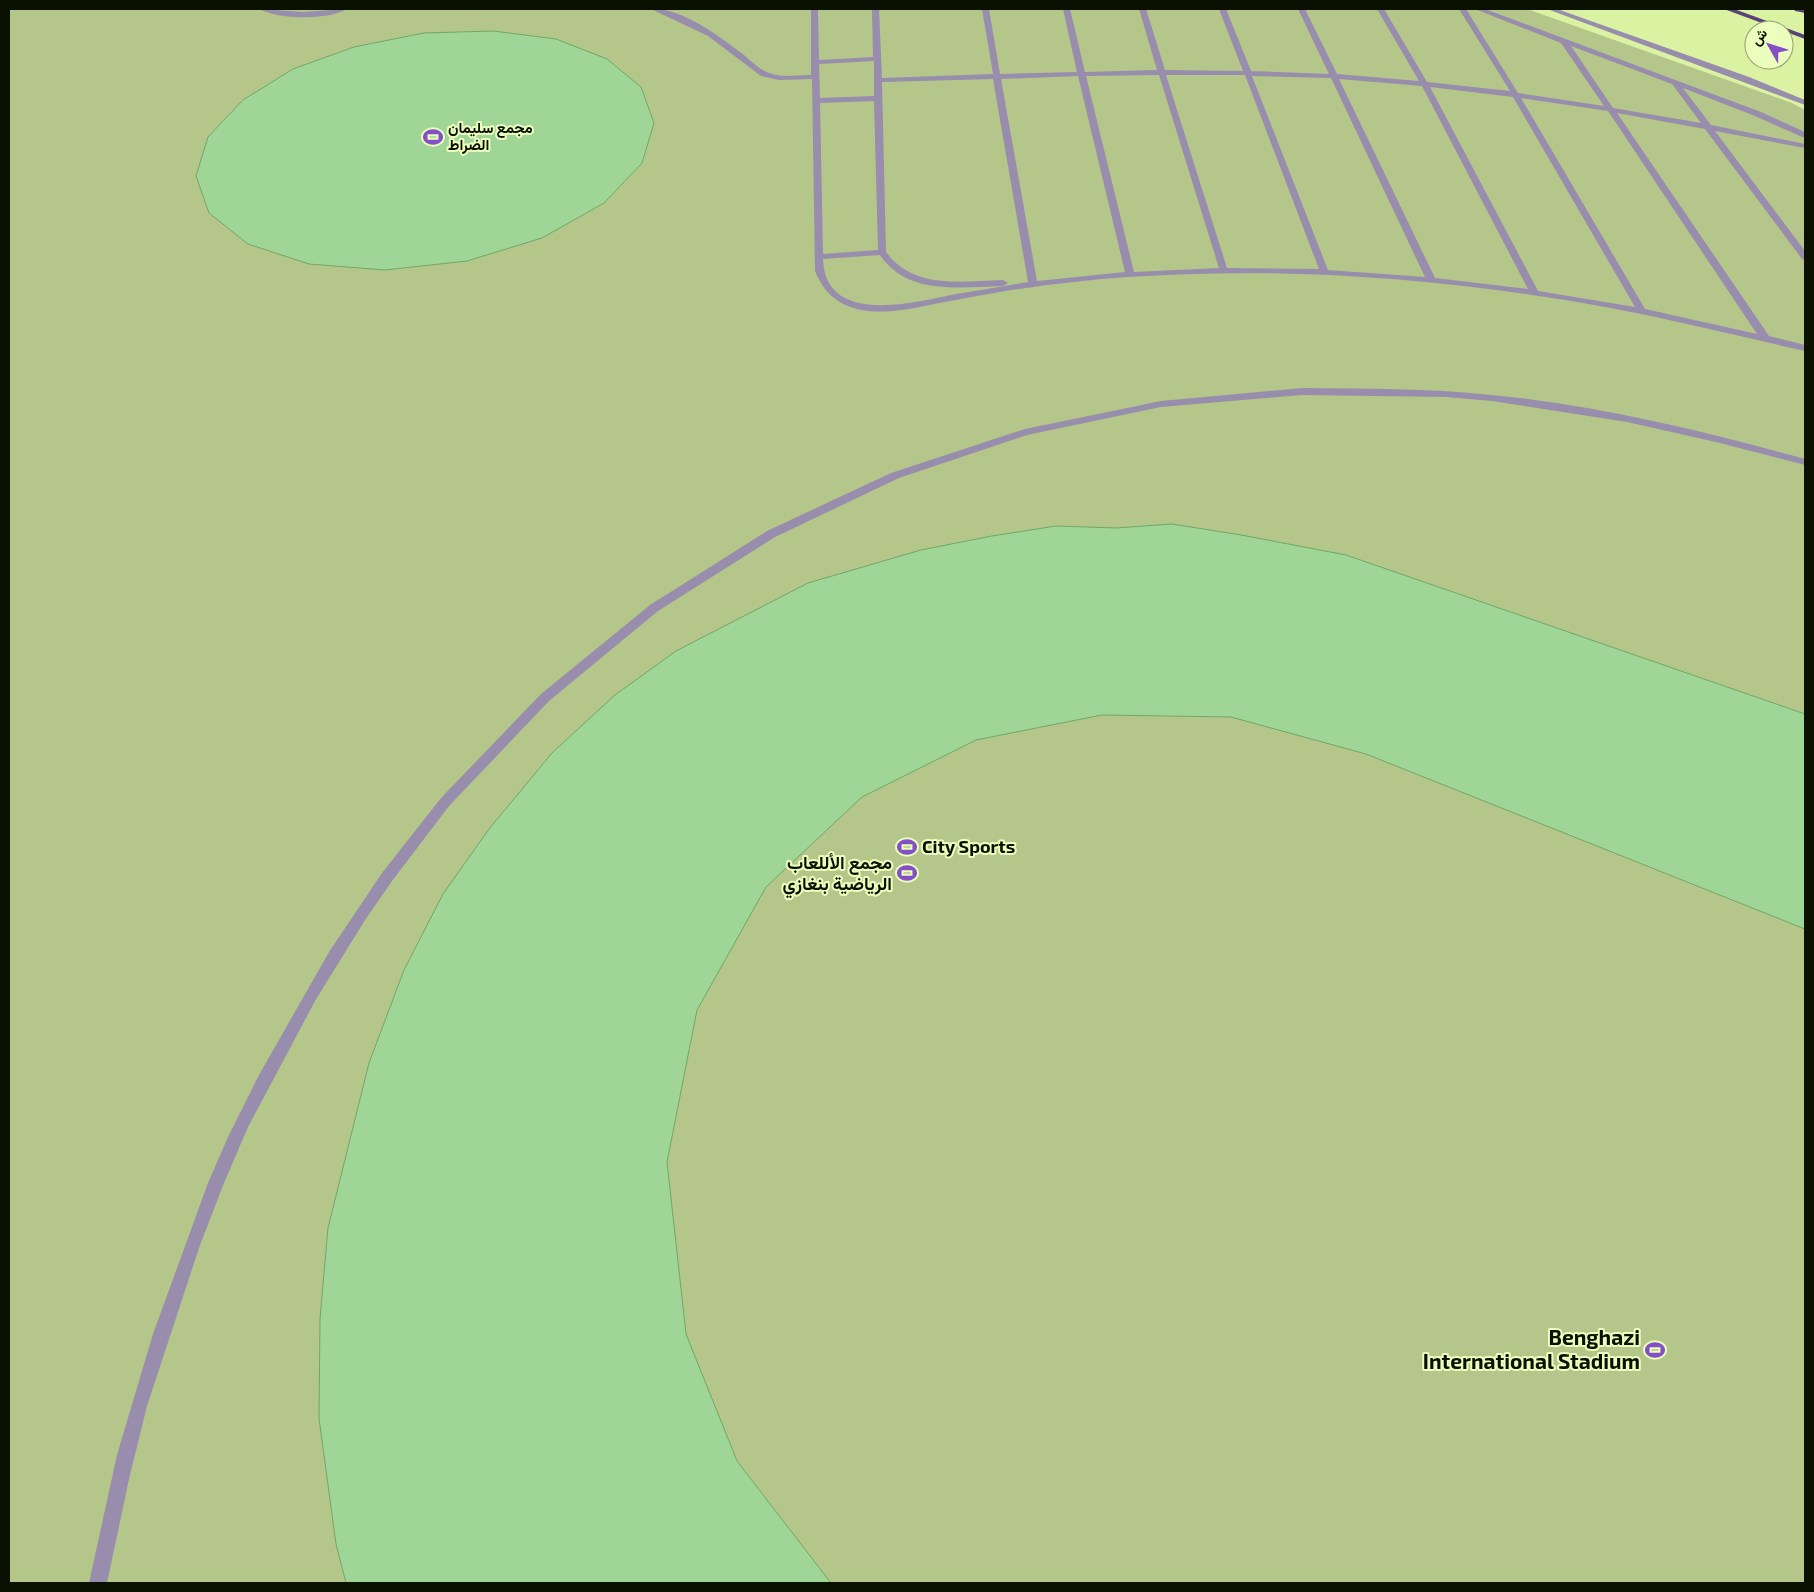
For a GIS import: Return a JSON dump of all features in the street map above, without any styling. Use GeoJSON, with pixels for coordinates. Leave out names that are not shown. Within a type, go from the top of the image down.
{"type":"FeatureCollection","features":[{"type":"Feature","properties":{"kind":"main road"},"geometry":{"type":"LineString","coordinates":[[1728,9],[1805,37]]}},
{"type":"Feature","properties":{"kind":"main road"},"geometry":{"type":"LineString","coordinates":[[1798,9],[1805,11]]}},
{"type":"Feature","properties":{"kind":"lane"},"geometry":{"type":"LineString","coordinates":[[264,9],[291,14],[343,9]]}},
{"type":"Feature","properties":{"kind":"lane"},"geometry":{"type":"LineString","coordinates":[[655,9],[682,19],[711,34],[764,74],[778,78],[815,77]]}},
{"type":"Feature","properties":{"kind":"lane"},"geometry":{"type":"LineString","coordinates":[[814,9],[821,280],[827,289],[850,304],[864,308],[898,309],[1033,284],[1130,275],[1224,271],[1324,272],[1431,279],[1534,292],[1641,310],[1805,348]]}},
{"type":"Feature","properties":{"kind":"lane"},"geometry":{"type":"LineString","coordinates":[[876,9],[882,252],[886,261],[895,270],[922,281],[1033,284]]}},
{"type":"Feature","properties":{"kind":"lane"},"geometry":{"type":"LineString","coordinates":[[985,9],[1033,284]]}},
{"type":"Feature","properties":{"kind":"lane"},"geometry":{"type":"LineString","coordinates":[[1066,9],[1130,275]]}},
{"type":"Feature","properties":{"kind":"lane"},"geometry":{"type":"LineString","coordinates":[[1142,9],[1224,271]]}},
{"type":"Feature","properties":{"kind":"lane"},"geometry":{"type":"LineString","coordinates":[[1223,9],[1250,73],[1324,272]]}},
{"type":"Feature","properties":{"kind":"lane"},"geometry":{"type":"LineString","coordinates":[[1302,9],[1431,279]]}},
{"type":"Feature","properties":{"kind":"lane"},"geometry":{"type":"LineString","coordinates":[[1381,9],[1425,84],[1534,292]]}},
{"type":"Feature","properties":{"kind":"lane"},"geometry":{"type":"LineString","coordinates":[[1463,9],[1641,310]]}},
{"type":"Feature","properties":{"kind":"lane"},"geometry":{"type":"LineString","coordinates":[[1479,9],[1758,114],[1805,135]]}},
{"type":"Feature","properties":{"kind":"lane"},"geometry":{"type":"LineString","coordinates":[[1551,9],[1746,79],[1805,103]]}},
{"type":"Feature","properties":{"kind":"lane"},"geometry":{"type":"LineString","coordinates":[[1564,41],[1765,338]]}},
{"type":"Feature","properties":{"kind":"lane"},"geometry":{"type":"LineString","coordinates":[[815,62],[878,59]]}},
{"type":"Feature","properties":{"kind":"lane"},"geometry":{"type":"LineString","coordinates":[[878,80],[1163,72],[1334,76],[1515,94],[1608,108],[1805,146]]}},
{"type":"Feature","properties":{"kind":"lane"},"geometry":{"type":"LineString","coordinates":[[1674,83],[1805,257]]}},
{"type":"Feature","properties":{"kind":"lane"},"geometry":{"type":"LineString","coordinates":[[816,101],[878,98]]}},
{"type":"Feature","properties":{"kind":"lane"},"geometry":{"type":"LineString","coordinates":[[819,257],[882,252]]}},
{"type":"Feature","properties":{"kind":"lane"},"geometry":{"type":"LineString","coordinates":[[98,1583],[120,1476],[162,1330],[196,1232],[241,1126],[289,1032],[340,947],[392,870],[446,802],[502,740],[559,684],[617,635],[676,591],[736,552],[797,518],[859,489],[921,464],[984,442],[1047,425],[1112,411],[1177,401],[1310,390],[1447,394],[1517,401],[1616,416],[1735,442],[1805,462]]}},
{"type":"Feature","properties":{"kind":"green space","name":"City Sports"},"geometry":{"type":"Polygon","coordinates":[[[9,9],[1527,9],[1792,103],[1805,110],[1805,1583],[9,1583],[9,9]]]}},
{"type":"Feature","properties":{"kind":"building"},"geometry":{"type":"Polygon","coordinates":[[[493,31],[556,39],[607,59],[641,87],[654,123],[642,163],[604,203],[542,238],[467,261],[385,270],[309,264],[248,244],[209,213],[196,176],[208,137],[243,100],[293,69],[354,47],[424,33],[493,31]]]}},
{"type":"Feature","properties":{"kind":"building"},"geometry":{"type":"Polygon","coordinates":[[[1172,524],[1346,555],[1805,714],[1805,929],[1366,754],[1231,717],[1102,715],[976,740],[862,797],[766,887],[697,1010],[667,1162],[686,1334],[737,1461],[831,1583],[346,1583],[336,1544],[319,1418],[320,1319],[328,1228],[369,1063],[404,970],[443,894],[489,829],[552,753],[615,695],[676,651],[808,583],[921,550],[992,536],[1056,526],[1116,528],[1172,524]]]}},
{"type":"Feature","properties":{"kind":"place","name":"مجمع سليمان الضراط"},"geometry":{"type":"Point","coordinates":[433,137]}},
{"type":"Feature","properties":{"kind":"place","name":"City Sports"},"geometry":{"type":"Point","coordinates":[907,847]}},
{"type":"Feature","properties":{"kind":"place","name":"مجمع الأللعاب الرياضية بنغازي"},"geometry":{"type":"Point","coordinates":[907,873]}},
{"type":"Feature","properties":{"kind":"place","name":"Benghazi International Stadium"},"geometry":{"type":"Point","coordinates":[1655,1350]}}]}
